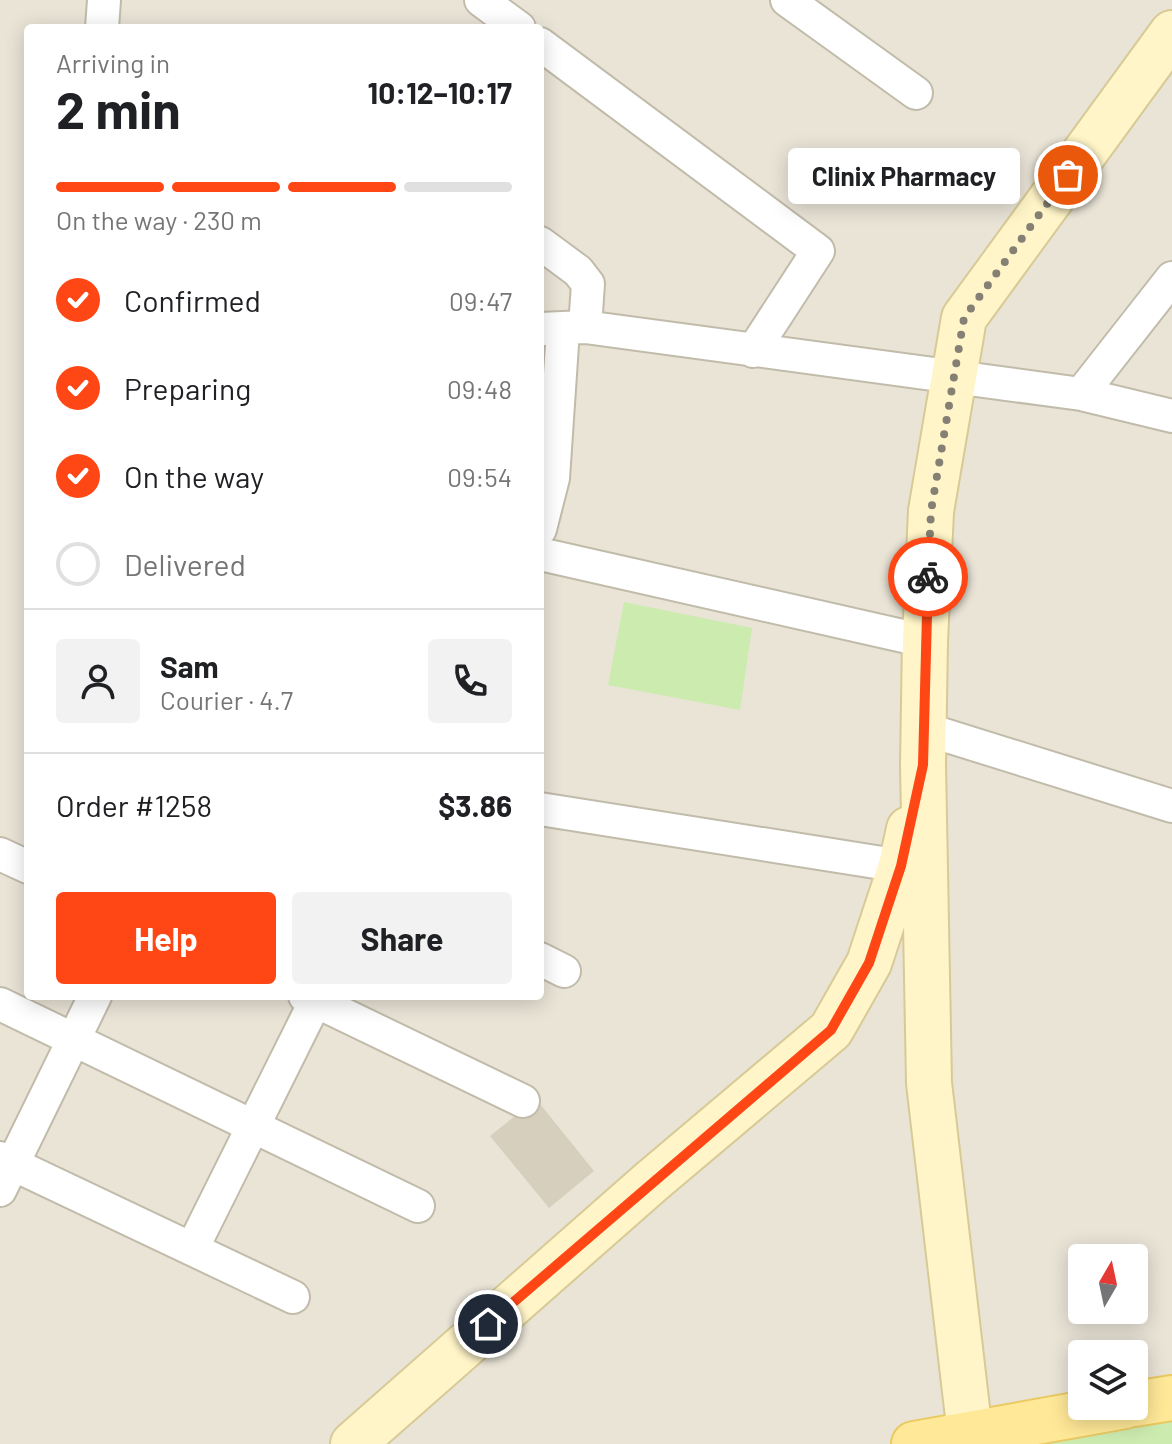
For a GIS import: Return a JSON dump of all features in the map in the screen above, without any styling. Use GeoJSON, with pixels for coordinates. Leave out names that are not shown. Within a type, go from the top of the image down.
{"type":"FeatureCollection","features":[{"type":"Feature","properties":{"kind":"main road"},"geometry":{"type":"LineString","coordinates":[[972,1439],[929,1083],[924,747],[931,511],[964,318],[1172,33]]}},
{"type":"Feature","properties":{"kind":"main road"},"geometry":{"type":"LineString","coordinates":[[353,1444],[652,1181],[831,1030],[869,963],[901,866],[924,747]]}},
{"type":"Feature","properties":{"kind":"main road"},"geometry":{"type":"LineString","coordinates":[[1148,1402],[1172,1398]]}},
{"type":"Feature","properties":{"kind":"main road"},"geometry":{"type":"LineString","coordinates":[[914,1444],[972,1439],[1068,1418]]}},
{"type":"Feature","properties":{"kind":"street"},"geometry":{"type":"LineString","coordinates":[[102,24],[104,0]]}},
{"type":"Feature","properties":{"kind":"street"},"geometry":{"type":"LineString","coordinates":[[481,0],[514,24]]}},
{"type":"Feature","properties":{"kind":"street"},"geometry":{"type":"LineString","coordinates":[[787,0],[916,93]]}},
{"type":"Feature","properties":{"kind":"street"},"geometry":{"type":"LineString","coordinates":[[544,47],[818,251],[753,351]]}},
{"type":"Feature","properties":{"kind":"street"},"geometry":{"type":"LineString","coordinates":[[544,246],[578,271],[588,284],[563,329],[553,478],[544,513]]}},
{"type":"Feature","properties":{"kind":"street"},"geometry":{"type":"LineString","coordinates":[[1081,394],[1172,278]]}},
{"type":"Feature","properties":{"kind":"street"},"geometry":{"type":"LineString","coordinates":[[563,329],[1081,394],[1172,416]]}},
{"type":"Feature","properties":{"kind":"street"},"geometry":{"type":"LineString","coordinates":[[544,555],[925,641]]}},
{"type":"Feature","properties":{"kind":"street"},"geometry":{"type":"LineString","coordinates":[[924,747],[1172,806]]}},
{"type":"Feature","properties":{"kind":"street"},"geometry":{"type":"LineString","coordinates":[[544,810],[901,866]]}},
{"type":"Feature","properties":{"kind":"street"},"geometry":{"type":"LineString","coordinates":[[0,854],[24,865]]}},
{"type":"Feature","properties":{"kind":"street"},"geometry":{"type":"LineString","coordinates":[[93,1000],[4,1171],[192,1249],[293,1297]]}},
{"type":"Feature","properties":{"kind":"street"},"geometry":{"type":"LineString","coordinates":[[192,1249],[255,1127],[312,1000]]}},
{"type":"Feature","properties":{"kind":"street"},"geometry":{"type":"LineString","coordinates":[[317,1000],[523,1101]]}},
{"type":"Feature","properties":{"kind":"street"},"geometry":{"type":"LineString","coordinates":[[0,1004],[418,1206]]}},
{"type":"Feature","properties":{"kind":"shaded area"},"geometry":{"type":"Polygon","coordinates":[[[0,0],[1172,0],[1172,1444],[0,1444],[0,0]]]}},
{"type":"Feature","properties":{"kind":"green space"},"geometry":{"type":"Polygon","coordinates":[[[624,602],[752,628],[740,710],[608,685],[624,602]]]}},
{"type":"Feature","properties":{"kind":"green space"},"geometry":{"type":"Polygon","coordinates":[[[1172,1420],[1172,1444],[1039,1444],[1172,1420]]]}},
{"type":"Feature","properties":{"kind":"building"},"geometry":{"type":"Polygon","coordinates":[[[536,1099],[594,1171],[549,1208],[490,1136],[536,1099]]]}},
{"type":"Feature","properties":{"kind":"way so far"},"geometry":{"type":"LineString","coordinates":[[928,577],[931,511],[964,318],[1068,175]]}},
{"type":"Feature","properties":{"kind":"place","name":"Clinix Pharmacy"},"geometry":{"type":"Point","coordinates":[1068,175]}},
{"type":"Feature","properties":{"kind":"route"},"geometry":{"type":"LineString","coordinates":[[488,1324],[831,1030],[869,963],[901,866],[923,765],[928,577]]}}]}
